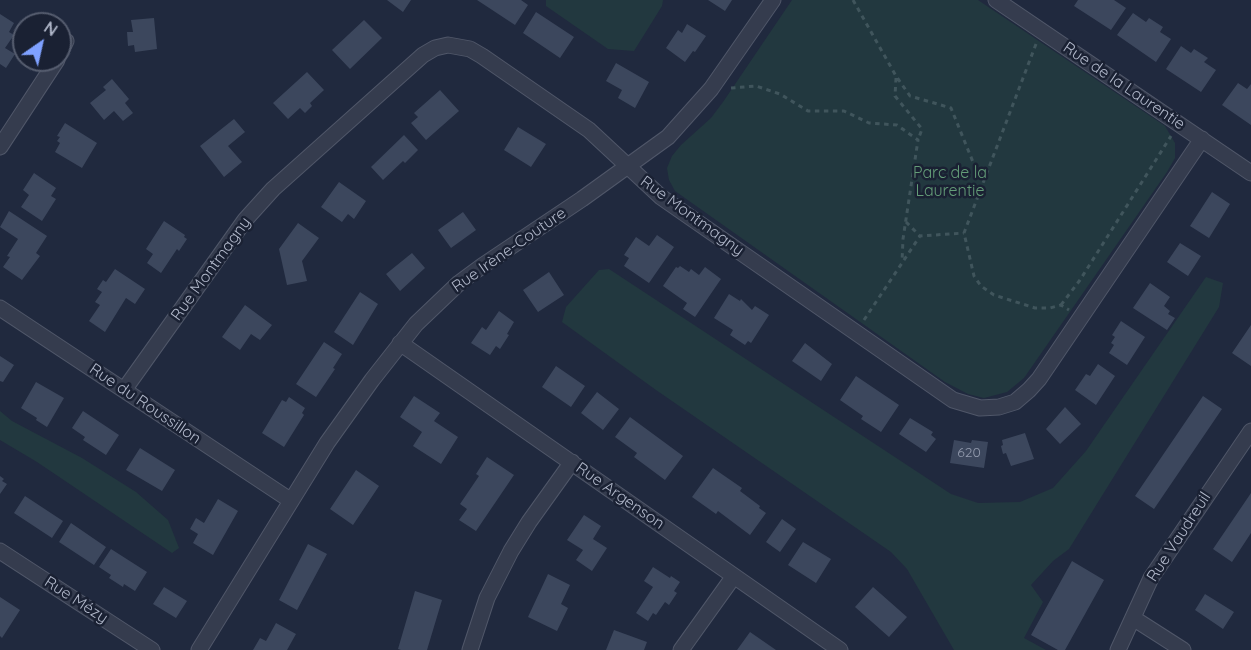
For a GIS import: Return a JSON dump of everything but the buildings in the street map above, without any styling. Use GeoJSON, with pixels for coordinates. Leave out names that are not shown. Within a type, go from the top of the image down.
{"type":"FeatureCollection","features":[{"type":"Feature","properties":{"kind":"street","name":"Rue Irène-Couture"},"geometry":{"type":"LineString","coordinates":[[199,650],[327,443],[416,324],[459,283],[668,137],[711,89],[773,0]]}},
{"type":"Feature","properties":{"kind":"street","name":"Rue de la Laurentie"},"geometry":{"type":"LineString","coordinates":[[996,0],[1251,173]]}},
{"type":"Feature","properties":{"kind":"street","name":"Rue Montmagny"},"geometry":{"type":"LineString","coordinates":[[124,390],[234,236],[273,189],[423,55],[435,48],[448,45],[458,46],[470,49],[482,56],[589,130],[661,197],[953,400],[980,408],[999,407],[1015,402],[1029,390],[1081,318],[1202,139]]}},
{"type":"Feature","properties":{"kind":"street"},"geometry":{"type":"LineString","coordinates":[[0,147],[49,72]]}},
{"type":"Feature","properties":{"kind":"street","name":"Rue du Roussillon"},"geometry":{"type":"LineString","coordinates":[[0,308],[290,500]]}},
{"type":"Feature","properties":{"kind":"street","name":"Rue Argenson"},"geometry":{"type":"LineString","coordinates":[[400,344],[840,650]]}},
{"type":"Feature","properties":{"kind":"street","name":"Rue Vaudreuil"},"geometry":{"type":"LineString","coordinates":[[1118,650],[1151,578],[1251,431]]}},
{"type":"Feature","properties":{"kind":"street"},"geometry":{"type":"LineString","coordinates":[[470,650],[488,598],[511,550],[572,462]]}},
{"type":"Feature","properties":{"kind":"street","name":"Rue Mézy"},"geometry":{"type":"LineString","coordinates":[[0,551],[152,650]]}},
{"type":"Feature","properties":{"kind":"street"},"geometry":{"type":"LineString","coordinates":[[681,650],[734,576]]}},
{"type":"Feature","properties":{"kind":"street"},"geometry":{"type":"LineString","coordinates":[[1132,618],[1183,650]]}},
{"type":"Feature","properties":{"kind":"path"},"geometry":{"type":"LineString","coordinates":[[853,0],[896,76],[910,96],[951,108],[973,162],[985,179]]}},
{"type":"Feature","properties":{"kind":"path"},"geometry":{"type":"LineString","coordinates":[[1043,32],[964,233],[974,276],[981,286],[994,295],[1035,308],[1060,305],[1068,298],[1179,124]]}},
{"type":"Feature","properties":{"kind":"path"},"geometry":{"type":"LineString","coordinates":[[896,76],[895,96],[922,129],[918,140],[902,262]]}},
{"type":"Feature","properties":{"kind":"path"},"geometry":{"type":"LineString","coordinates":[[711,89],[756,86],[780,94],[808,111],[844,111],[869,123],[897,125],[918,140]]}},
{"type":"Feature","properties":{"kind":"path"},"geometry":{"type":"LineString","coordinates":[[906,222],[920,236],[964,233]]}},
{"type":"Feature","properties":{"kind":"path"},"geometry":{"type":"LineString","coordinates":[[855,333],[920,236]]}},
{"type":"Feature","properties":{"kind":"path"},"geometry":{"type":"LineString","coordinates":[[1060,305],[1081,318]]}},
{"type":"Feature","properties":{"kind":"green space"},"geometry":{"type":"Polygon","coordinates":[[[546,0],[663,0],[662,6],[634,51],[608,49],[546,6],[546,0]]]}},
{"type":"Feature","properties":{"kind":"green space","name":"Parc de la Laurentie"},"geometry":{"type":"Polygon","coordinates":[[[792,0],[978,0],[1165,126],[1175,143],[1175,158],[1167,172],[1024,378],[1007,392],[984,398],[968,394],[945,382],[675,191],[669,180],[667,168],[672,156],[711,118],[792,0]]]}},
{"type":"Feature","properties":{"kind":"green space"},"geometry":{"type":"Polygon","coordinates":[[[609,269],[951,494],[978,503],[1020,502],[1053,488],[1086,451],[1206,277],[1223,283],[1219,307],[1069,549],[1053,561],[1031,585],[1043,602],[1024,638],[1046,650],[954,650],[907,569],[891,552],[656,390],[562,322],[566,307],[599,270],[609,269]]]}},
{"type":"Feature","properties":{"kind":"green space"},"geometry":{"type":"Polygon","coordinates":[[[0,411],[12,421],[82,458],[136,492],[168,520],[179,548],[172,553],[37,462],[0,440],[0,411]]]}}]}
